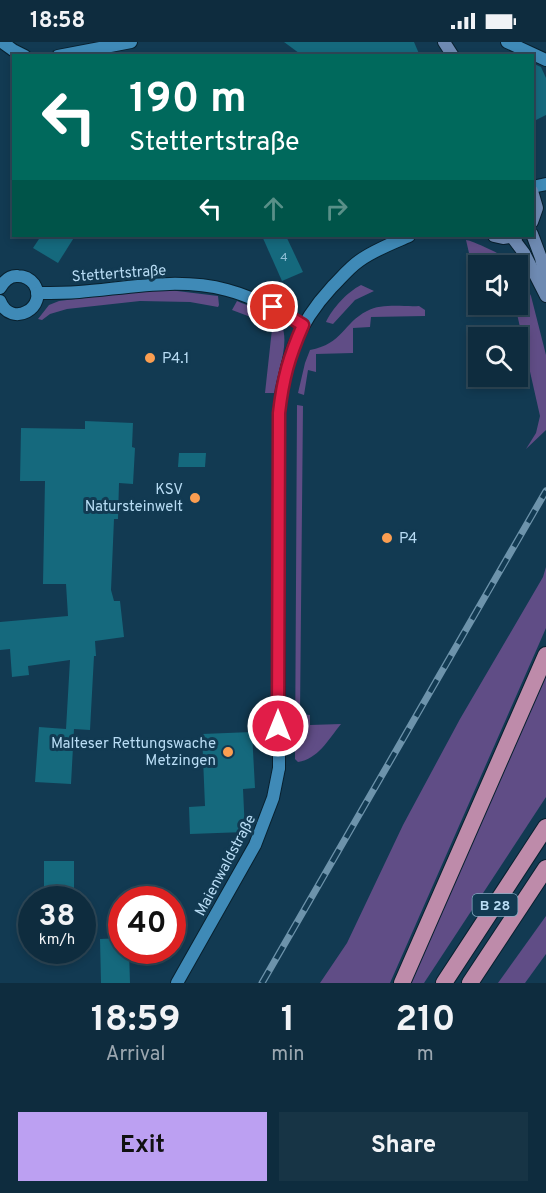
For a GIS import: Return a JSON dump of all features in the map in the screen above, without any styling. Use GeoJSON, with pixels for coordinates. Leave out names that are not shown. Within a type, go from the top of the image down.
{"type":"FeatureCollection","features":[{"type":"Feature","properties":{"kind":"highway"},"geometry":{"type":"LineString","coordinates":[[402,983],[546,656]]}},
{"type":"Feature","properties":{"kind":"highway","name":"B 28"},"geometry":{"type":"LineString","coordinates":[[444,983],[546,827]]}},
{"type":"Feature","properties":{"kind":"highway","name":"B 28"},"geometry":{"type":"LineString","coordinates":[[470,983],[546,868]]}},
{"type":"Feature","properties":{"kind":"main road"},"geometry":{"type":"LineString","coordinates":[[515,237],[546,296]]}},
{"type":"Feature","properties":{"kind":"main road"},"geometry":{"type":"LineString","coordinates":[[533,237],[546,282]]}},
{"type":"Feature","properties":{"kind":"street"},"geometry":{"type":"LineString","coordinates":[[2,42],[21,54]]}},
{"type":"Feature","properties":{"kind":"street"},"geometry":{"type":"LineString","coordinates":[[68,54],[131,42]]}},
{"type":"Feature","properties":{"kind":"street"},"geometry":{"type":"LineString","coordinates":[[507,42],[533,54]]}},
{"type":"Feature","properties":{"kind":"street","name":"Maienwaldstraße"},"geometry":{"type":"LineString","coordinates":[[177,983],[255,845],[267,818],[279,768],[279,413],[283,379],[290,354],[303,325],[321,299],[360,260],[407,237]]}},
{"type":"Feature","properties":{"kind":"street"},"geometry":{"type":"LineString","coordinates":[[0,288],[9,278],[16,275],[24,276],[35,286],[37,293],[33,307],[20,314],[12,314],[0,301]]}},
{"type":"Feature","properties":{"kind":"street","name":"Stettertstraße"},"geometry":{"type":"LineString","coordinates":[[37,293],[78,292],[158,283],[194,285],[227,290],[273,307],[303,325]]}},
{"type":"Feature","properties":{"kind":"shaded area"},"geometry":{"type":"Polygon","coordinates":[[[466,240],[501,255],[480,255],[469,253],[466,240]]]}},
{"type":"Feature","properties":{"kind":"shaded area"},"geometry":{"type":"Polygon","coordinates":[[[361,285],[374,291],[355,300],[333,324],[326,322],[341,301],[361,285]]]}},
{"type":"Feature","properties":{"kind":"shaded area"},"geometry":{"type":"Polygon","coordinates":[[[169,290],[218,296],[219,305],[218,307],[190,302],[140,301],[67,309],[50,314],[42,320],[38,319],[49,305],[59,301],[140,291],[169,290]]]}},
{"type":"Feature","properties":{"kind":"shaded area"},"geometry":{"type":"Polygon","coordinates":[[[528,290],[546,355],[546,430],[526,449],[536,433],[540,416],[528,363],[528,327],[520,327],[517,315],[528,315],[528,290]]]}},
{"type":"Feature","properties":{"kind":"shaded area"},"geometry":{"type":"Polygon","coordinates":[[[237,301],[272,315],[279,321],[283,330],[284,351],[274,393],[265,393],[272,329],[261,321],[232,310],[237,301]]]}},
{"type":"Feature","properties":{"kind":"shaded area"},"geometry":{"type":"Polygon","coordinates":[[[386,306],[419,306],[425,310],[425,316],[371,317],[370,327],[353,328],[353,353],[316,354],[316,372],[308,370],[304,395],[298,393],[310,350],[329,343],[367,311],[386,306]]]}},
{"type":"Feature","properties":{"kind":"shaded area"},"geometry":{"type":"Polygon","coordinates":[[[297,405],[303,406],[300,714],[310,715],[310,725],[341,724],[317,753],[298,762],[295,759],[297,405]]]}},
{"type":"Feature","properties":{"kind":"shaded area"},"geometry":{"type":"Polygon","coordinates":[[[546,567],[546,628],[390,983],[320,983],[347,943],[403,825],[460,719],[543,577],[546,567]]]}},
{"type":"Feature","properties":{"kind":"shaded area"},"geometry":{"type":"Polygon","coordinates":[[[546,663],[546,797],[424,983],[406,983],[546,663]]]}},
{"type":"Feature","properties":{"kind":"shaded area"},"geometry":{"type":"Polygon","coordinates":[[[546,916],[546,954],[525,983],[498,983],[546,916]]]}},
{"type":"Feature","properties":{"kind":"building"},"geometry":{"type":"Polygon","coordinates":[[[284,42],[414,42],[419,54],[300,54],[284,42]]]}},
{"type":"Feature","properties":{"kind":"building"},"geometry":{"type":"Polygon","coordinates":[[[534,64],[541,67],[546,78],[546,115],[534,121],[534,64]]]}},
{"type":"Feature","properties":{"kind":"building"},"geometry":{"type":"Polygon","coordinates":[[[40,237],[74,237],[58,263],[33,248],[40,237]]]}},
{"type":"Feature","properties":{"kind":"building"},"geometry":{"type":"Polygon","coordinates":[[[262,237],[286,237],[303,272],[282,281],[262,237]]]}},
{"type":"Feature","properties":{"kind":"building"},"geometry":{"type":"Polygon","coordinates":[[[85,421],[133,423],[132,447],[135,448],[133,484],[119,483],[118,519],[114,519],[111,590],[114,601],[120,601],[124,637],[95,641],[96,656],[94,656],[90,730],[74,729],[71,784],[35,782],[39,727],[66,729],[70,660],[28,666],[29,675],[12,677],[10,649],[0,650],[0,622],[68,616],[66,584],[43,584],[45,481],[20,481],[21,428],[85,429],[85,421]]]}},
{"type":"Feature","properties":{"kind":"building"},"geometry":{"type":"Polygon","coordinates":[[[179,453],[206,453],[205,467],[178,467],[179,453]]]}},
{"type":"Feature","properties":{"kind":"building"},"geometry":{"type":"Polygon","coordinates":[[[252,732],[255,788],[243,789],[245,832],[190,834],[189,807],[205,806],[202,734],[252,732]]]}},
{"type":"Feature","properties":{"kind":"building"},"geometry":{"type":"Polygon","coordinates":[[[44,861],[74,861],[74,886],[44,886],[44,861]]]}},
{"type":"Feature","properties":{"kind":"building"},"geometry":{"type":"Polygon","coordinates":[[[100,939],[108,939],[108,964],[129,964],[130,983],[101,983],[100,939]]]}},
{"type":"Feature","properties":{"kind":"railway"},"geometry":{"type":"LineString","coordinates":[[262,983],[546,491]]}},
{"type":"Feature","properties":{"kind":"place","name":"P4.1"},"geometry":{"type":"Point","coordinates":[150,358]}},
{"type":"Feature","properties":{"kind":"place","name":"KSV Natursteinwelt"},"geometry":{"type":"Point","coordinates":[195,498]}},
{"type":"Feature","properties":{"kind":"place","name":"P4"},"geometry":{"type":"Point","coordinates":[387,538]}},
{"type":"Feature","properties":{"kind":"place","name":"Malteser Rettungswache Metzingen"},"geometry":{"type":"Point","coordinates":[228,752]}},
{"type":"Feature","properties":{"kind":"route"},"geometry":{"type":"LineString","coordinates":[[273,307],[303,325],[290,354],[283,379],[279,413],[278,726]]}}]}
